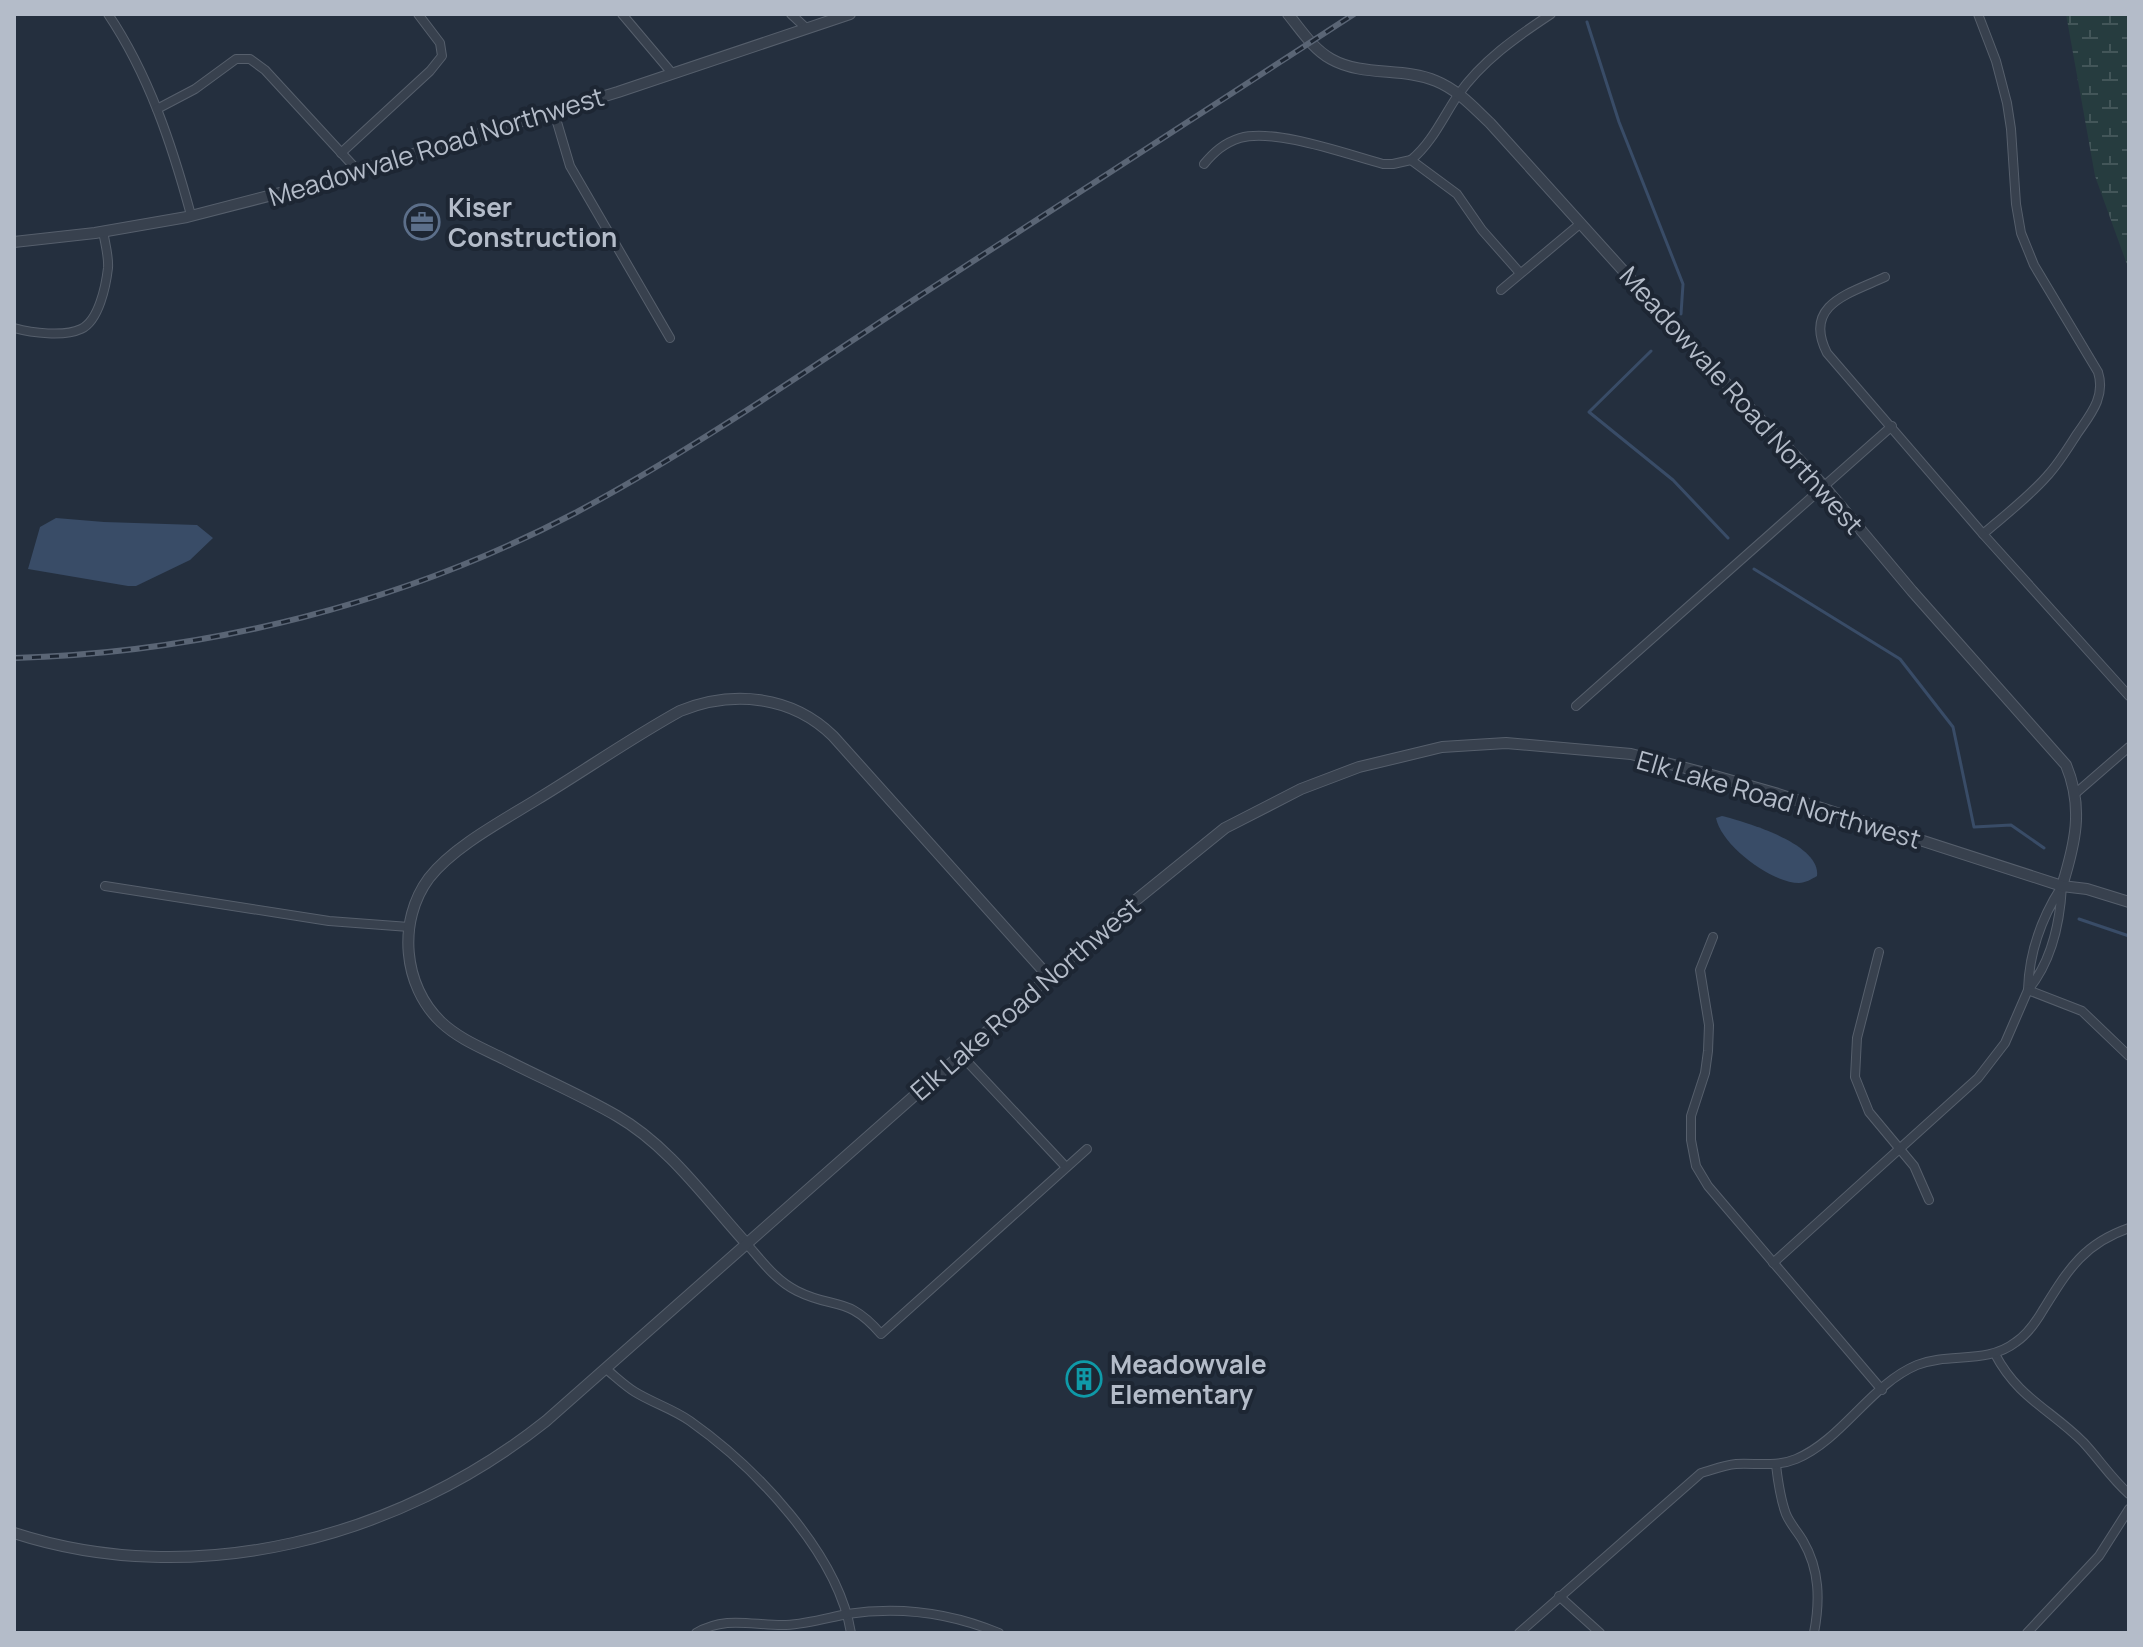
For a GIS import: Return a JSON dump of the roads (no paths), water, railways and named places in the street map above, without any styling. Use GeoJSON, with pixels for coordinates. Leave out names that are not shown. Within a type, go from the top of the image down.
{"type":"FeatureCollection","features":[{"type":"Feature","properties":{"kind":"street"},"geometry":{"type":"LineString","coordinates":[[108,14],[157,109],[191,215]]}},
{"type":"Feature","properties":{"kind":"street"},"geometry":{"type":"LineString","coordinates":[[341,153],[442,56],[440,43],[418,14]]}},
{"type":"Feature","properties":{"kind":"street"},"geometry":{"type":"LineString","coordinates":[[622,14],[671,72]]}},
{"type":"Feature","properties":{"kind":"street"},"geometry":{"type":"LineString","coordinates":[[791,14],[806,28]]}},
{"type":"Feature","properties":{"kind":"street","name":"Meadowvale Road Northwest"},"geometry":{"type":"LineString","coordinates":[[14,242],[103,231],[191,215],[358,171],[554,112],[850,14]]}},
{"type":"Feature","properties":{"kind":"street","name":"Meadowvale Road Northwest"},"geometry":{"type":"LineString","coordinates":[[1288,14],[1311,42],[1332,59],[1353,67],[1423,77],[1459,94],[1490,123],[1702,358],[1824,486],[2066,765],[2076,793],[2075,831],[2062,886]]}},
{"type":"Feature","properties":{"kind":"street"},"geometry":{"type":"LineString","coordinates":[[1204,164],[1220,147],[1253,136],[1281,138],[1383,164],[1411,160],[1429,142],[1459,94],[1490,58],[1551,14]]}},
{"type":"Feature","properties":{"kind":"street"},"geometry":{"type":"LineString","coordinates":[[1978,14],[1996,61],[2007,103],[2021,233],[2034,265],[2098,372],[2101,390],[2093,411],[2048,476],[1983,534]]}},
{"type":"Feature","properties":{"kind":"street"},"geometry":{"type":"LineString","coordinates":[[157,109],[195,89],[230,62],[250,59],[265,70],[358,171]]}},
{"type":"Feature","properties":{"kind":"street"},"geometry":{"type":"LineString","coordinates":[[554,112],[570,166],[670,338]]}},
{"type":"Feature","properties":{"kind":"street"},"geometry":{"type":"LineString","coordinates":[[1411,160],[1457,194],[1482,230],[1520,273]]}},
{"type":"Feature","properties":{"kind":"street"},"geometry":{"type":"LineString","coordinates":[[1501,290],[1581,223]]}},
{"type":"Feature","properties":{"kind":"street"},"geometry":{"type":"LineString","coordinates":[[14,328],[63,332],[83,329],[94,317],[108,266],[103,231]]}},
{"type":"Feature","properties":{"kind":"street"},"geometry":{"type":"LineString","coordinates":[[1885,277],[1833,302],[1823,315],[1820,332],[1827,353],[1983,534],[2129,696]]}},
{"type":"Feature","properties":{"kind":"street"},"geometry":{"type":"LineString","coordinates":[[1576,706],[1892,426]]}},
{"type":"Feature","properties":{"kind":"street"},"geometry":{"type":"LineString","coordinates":[[1049,977],[826,729],[796,710],[746,698],[712,701],[680,711],[470,843],[428,880],[413,908],[409,927],[409,954],[416,984],[422,998],[442,1023],[466,1041],[633,1126],[676,1164],[785,1284],[805,1295],[849,1306],[870,1321],[881,1334],[1087,1149]]}},
{"type":"Feature","properties":{"kind":"street","name":"Elk Lake Road Northwest"},"geometry":{"type":"LineString","coordinates":[[14,1533],[45,1543],[159,1556],[231,1554],[322,1538],[385,1516],[464,1478],[509,1450],[606,1369],[1136,900],[1225,828],[1301,789],[1359,767],[1442,747],[1506,743],[1631,754],[1775,793],[2062,886],[2087,889],[2129,902]]}},
{"type":"Feature","properties":{"kind":"street"},"geometry":{"type":"LineString","coordinates":[[2076,793],[2129,747]]}},
{"type":"Feature","properties":{"kind":"street"},"geometry":{"type":"LineString","coordinates":[[105,886],[329,921],[409,927]]}},
{"type":"Feature","properties":{"kind":"street"},"geometry":{"type":"LineString","coordinates":[[2028,990],[2029,968],[2046,911],[2062,886]]}},
{"type":"Feature","properties":{"kind":"street"},"geometry":{"type":"LineString","coordinates":[[1773,1263],[1992,1062],[2005,1043],[2028,990],[2041,973],[2060,917],[2062,886]]}},
{"type":"Feature","properties":{"kind":"street"},"geometry":{"type":"LineString","coordinates":[[1713,937],[1700,970],[1709,1025],[1705,1073],[1691,1116],[1696,1166],[1708,1186],[1882,1390]]}},
{"type":"Feature","properties":{"kind":"street"},"geometry":{"type":"LineString","coordinates":[[1879,952],[1857,1038],[1855,1077],[1869,1112],[1914,1166],[1929,1200]]}},
{"type":"Feature","properties":{"kind":"street"},"geometry":{"type":"LineString","coordinates":[[2028,990],[2082,1011],[2129,1056]]}},
{"type":"Feature","properties":{"kind":"street"},"geometry":{"type":"LineString","coordinates":[[961,1055],[1066,1167]]}},
{"type":"Feature","properties":{"kind":"street"},"geometry":{"type":"LineString","coordinates":[[1519,1633],[1701,1473],[1733,1464],[1776,1465],[1798,1459],[1905,1371],[1926,1362],[1995,1354],[2014,1344],[2030,1330],[2063,1278],[2086,1250],[2105,1237],[2129,1228]]}},
{"type":"Feature","properties":{"kind":"street"},"geometry":{"type":"LineString","coordinates":[[1995,1354],[2023,1394],[2075,1434],[2113,1480],[2129,1494]]}},
{"type":"Feature","properties":{"kind":"street"},"geometry":{"type":"LineString","coordinates":[[606,1369],[636,1393],[689,1420],[734,1455],[817,1548],[839,1589],[851,1633]]}},
{"type":"Feature","properties":{"kind":"street"},"geometry":{"type":"LineString","coordinates":[[1776,1465],[1787,1517],[1805,1543],[1817,1574],[1819,1606],[1814,1633]]}},
{"type":"Feature","properties":{"kind":"street"},"geometry":{"type":"LineString","coordinates":[[2027,1633],[2099,1556],[2129,1509]]}},
{"type":"Feature","properties":{"kind":"street"},"geometry":{"type":"LineString","coordinates":[[1559,1596],[1600,1633]]}},
{"type":"Feature","properties":{"kind":"street"},"geometry":{"type":"LineString","coordinates":[[696,1633],[735,1620],[786,1625],[878,1611],[956,1618],[999,1633]]}},
{"type":"Feature","properties":{"kind":"water"},"geometry":{"type":"Polygon","coordinates":[[[56,518],[197,525],[213,538],[190,560],[136,586],[128,586],[28,569],[40,527],[56,518]]]}},
{"type":"Feature","properties":{"kind":"water"},"geometry":{"type":"Polygon","coordinates":[[[1722,816],[1764,829],[1795,845],[1815,864],[1817,876],[1799,883],[1762,870],[1727,840],[1716,818],[1722,816]]]}},
{"type":"Feature","properties":{"kind":"waterway"},"geometry":{"type":"LineString","coordinates":[[1587,22],[1619,122],[1683,284],[1681,314]]}},
{"type":"Feature","properties":{"kind":"waterway"},"geometry":{"type":"LineString","coordinates":[[1651,351],[1589,412],[1673,480],[1728,538]]}},
{"type":"Feature","properties":{"kind":"waterway"},"geometry":{"type":"LineString","coordinates":[[1754,569],[1900,659],[1953,727],[1974,827],[2011,825],[2044,848]]}},
{"type":"Feature","properties":{"kind":"waterway"},"geometry":{"type":"LineString","coordinates":[[2079,919],[2129,936]]}},
{"type":"Feature","properties":{"kind":"railway"},"geometry":{"type":"LineString","coordinates":[[14,658],[159,646],[231,634],[373,597],[510,545],[575,513],[707,436],[1354,14]]}},
{"type":"Feature","properties":{"kind":"place","name":"Kiser Construction"},"geometry":{"type":"Point","coordinates":[422,222]}},
{"type":"Feature","properties":{"kind":"place","name":"Meadowvale Elementary"},"geometry":{"type":"Point","coordinates":[1084,1379]}}]}
